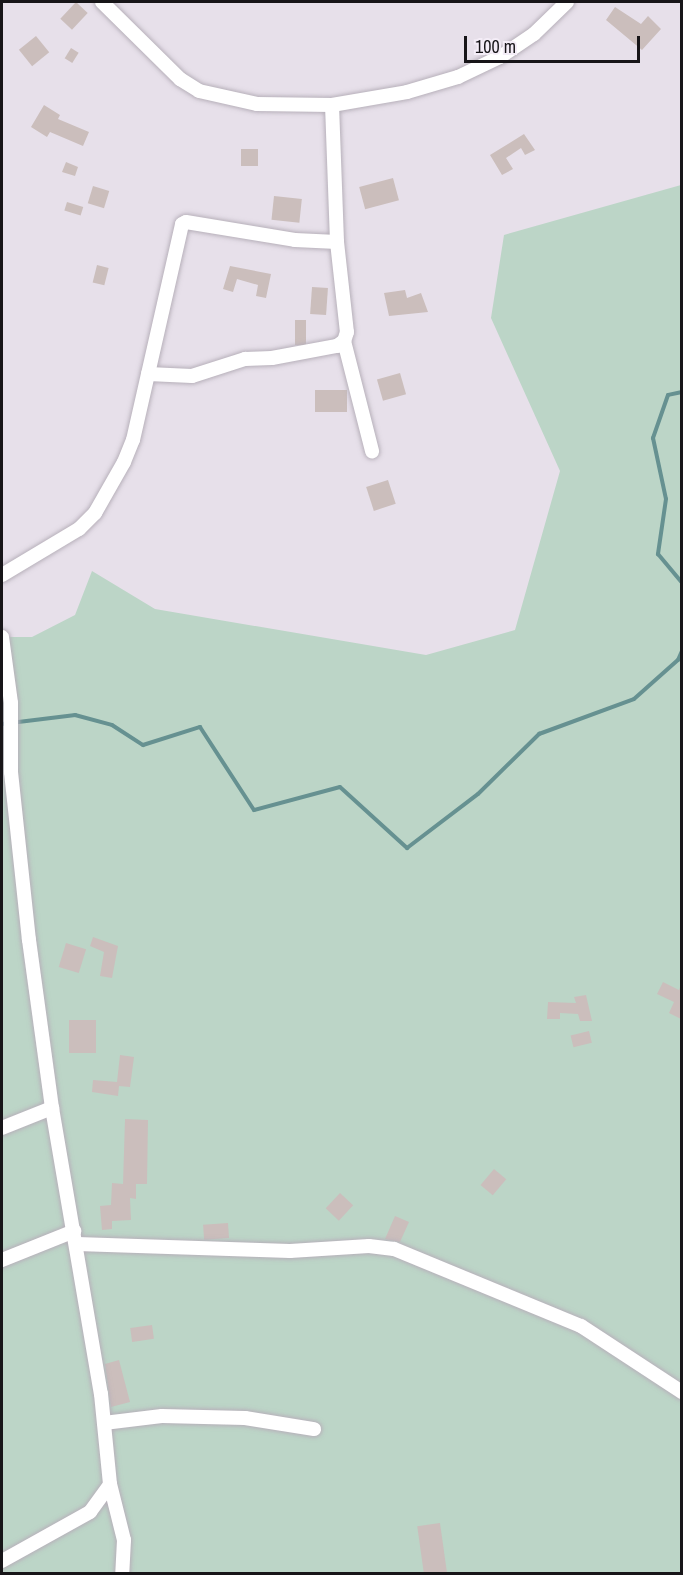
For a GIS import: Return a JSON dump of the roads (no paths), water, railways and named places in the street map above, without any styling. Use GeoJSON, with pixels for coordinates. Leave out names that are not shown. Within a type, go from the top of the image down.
{"type":"FeatureCollection","features":[{"type":"Feature","properties":{"kind":"street"},"geometry":{"type":"LineString","coordinates":[[102,2],[180,79],[199,91],[256,104],[332,105],[406,92],[458,77],[500,57],[534,34],[567,2]]}},
{"type":"Feature","properties":{"kind":"street"},"geometry":{"type":"LineString","coordinates":[[332,105],[337,242],[347,332],[344,341],[372,450]]}},
{"type":"Feature","properties":{"kind":"street"},"geometry":{"type":"LineString","coordinates":[[2,574],[26,558],[54,547],[95,513],[133,440],[182,224],[186,222],[295,240],[337,242]]}},
{"type":"Feature","properties":{"kind":"street"},"geometry":{"type":"LineString","coordinates":[[147,374],[192,376],[245,359],[272,358],[337,346],[344,341]]}},
{"type":"Feature","properties":{"kind":"street"},"geometry":{"type":"LineString","coordinates":[[2,638],[11,703],[11,772],[18,844],[52,1108],[76,1237],[104,1423],[110,1485],[124,1540],[122,1574]]}},
{"type":"Feature","properties":{"kind":"street"},"geometry":{"type":"LineString","coordinates":[[2,1128],[52,1108]]}},
{"type":"Feature","properties":{"kind":"street"},"geometry":{"type":"LineString","coordinates":[[2,1260],[76,1237],[290,1251],[369,1246],[394,1249],[581,1326],[681,1392]]}},
{"type":"Feature","properties":{"kind":"street"},"geometry":{"type":"LineString","coordinates":[[104,1423],[162,1416],[245,1418],[314,1429]]}},
{"type":"Feature","properties":{"kind":"street"},"geometry":{"type":"LineString","coordinates":[[2,1560],[90,1512],[110,1485]]}},
{"type":"Feature","properties":{"kind":"waterway"},"geometry":{"type":"LineString","coordinates":[[682,392],[668,395],[653,438],[666,499],[658,554],[682,583]]}},
{"type":"Feature","properties":{"kind":"waterway"},"geometry":{"type":"LineString","coordinates":[[2,724],[75,715],[112,725],[143,745],[200,727],[254,810],[340,787],[407,848],[478,794],[539,734],[634,699],[678,660],[682,651]]}}]}
